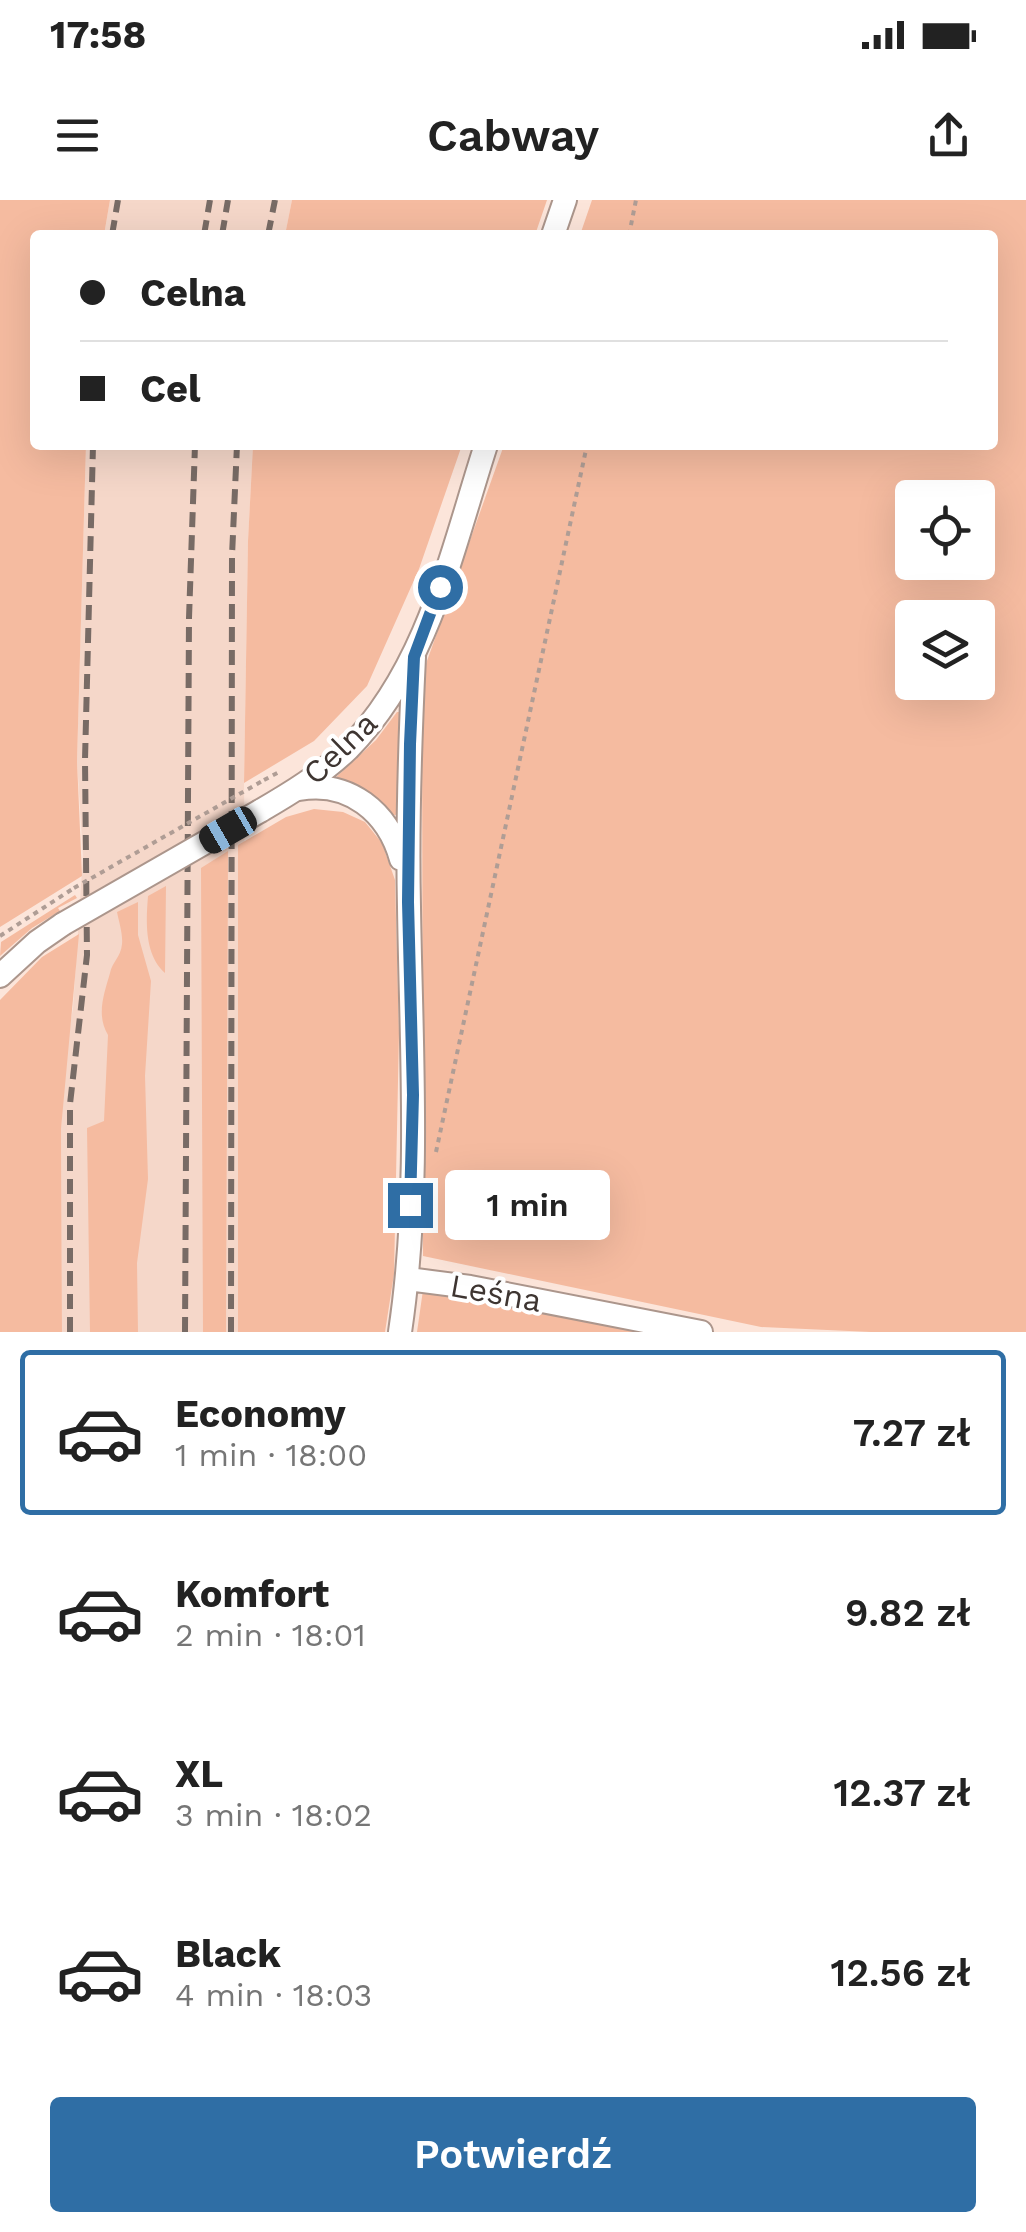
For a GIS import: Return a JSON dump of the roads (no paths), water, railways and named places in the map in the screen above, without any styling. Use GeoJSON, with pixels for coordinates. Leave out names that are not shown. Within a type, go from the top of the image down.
{"type":"FeatureCollection","features":[{"type":"Feature","properties":{"kind":"street"},"geometry":{"type":"LineString","coordinates":[[555,230],[564,200]]}},
{"type":"Feature","properties":{"kind":"street","name":"Celna"},"geometry":{"type":"LineString","coordinates":[[0,976],[36,942],[63,924],[296,790],[348,749],[376,716],[414,657],[484,450]]}},
{"type":"Feature","properties":{"kind":"street"},"geometry":{"type":"LineString","coordinates":[[400,1332],[408,1278],[413,1095],[408,902],[414,657]]}},
{"type":"Feature","properties":{"kind":"street"},"geometry":{"type":"LineString","coordinates":[[296,790],[322,785],[362,801],[377,814],[395,837],[408,902]]}},
{"type":"Feature","properties":{"kind":"street","name":"Leśna"},"geometry":{"type":"LineString","coordinates":[[408,1278],[701,1332]]}},
{"type":"Feature","properties":{"kind":"railway"},"geometry":{"type":"LineString","coordinates":[[113,230],[118,200]]}},
{"type":"Feature","properties":{"kind":"railway"},"geometry":{"type":"LineString","coordinates":[[205,230],[210,200]]}},
{"type":"Feature","properties":{"kind":"railway"},"geometry":{"type":"LineString","coordinates":[[223,230],[228,200]]}},
{"type":"Feature","properties":{"kind":"railway"},"geometry":{"type":"LineString","coordinates":[[269,230],[275,200]]}},
{"type":"Feature","properties":{"kind":"railway"},"geometry":{"type":"LineString","coordinates":[[70,1332],[70,1104],[87,955],[85,760],[93,450]]}},
{"type":"Feature","properties":{"kind":"railway"},"geometry":{"type":"LineString","coordinates":[[185,1332],[189,618],[195,450]]}},
{"type":"Feature","properties":{"kind":"railway"},"geometry":{"type":"LineString","coordinates":[[231,1332],[232,556],[237,450]]}}]}
